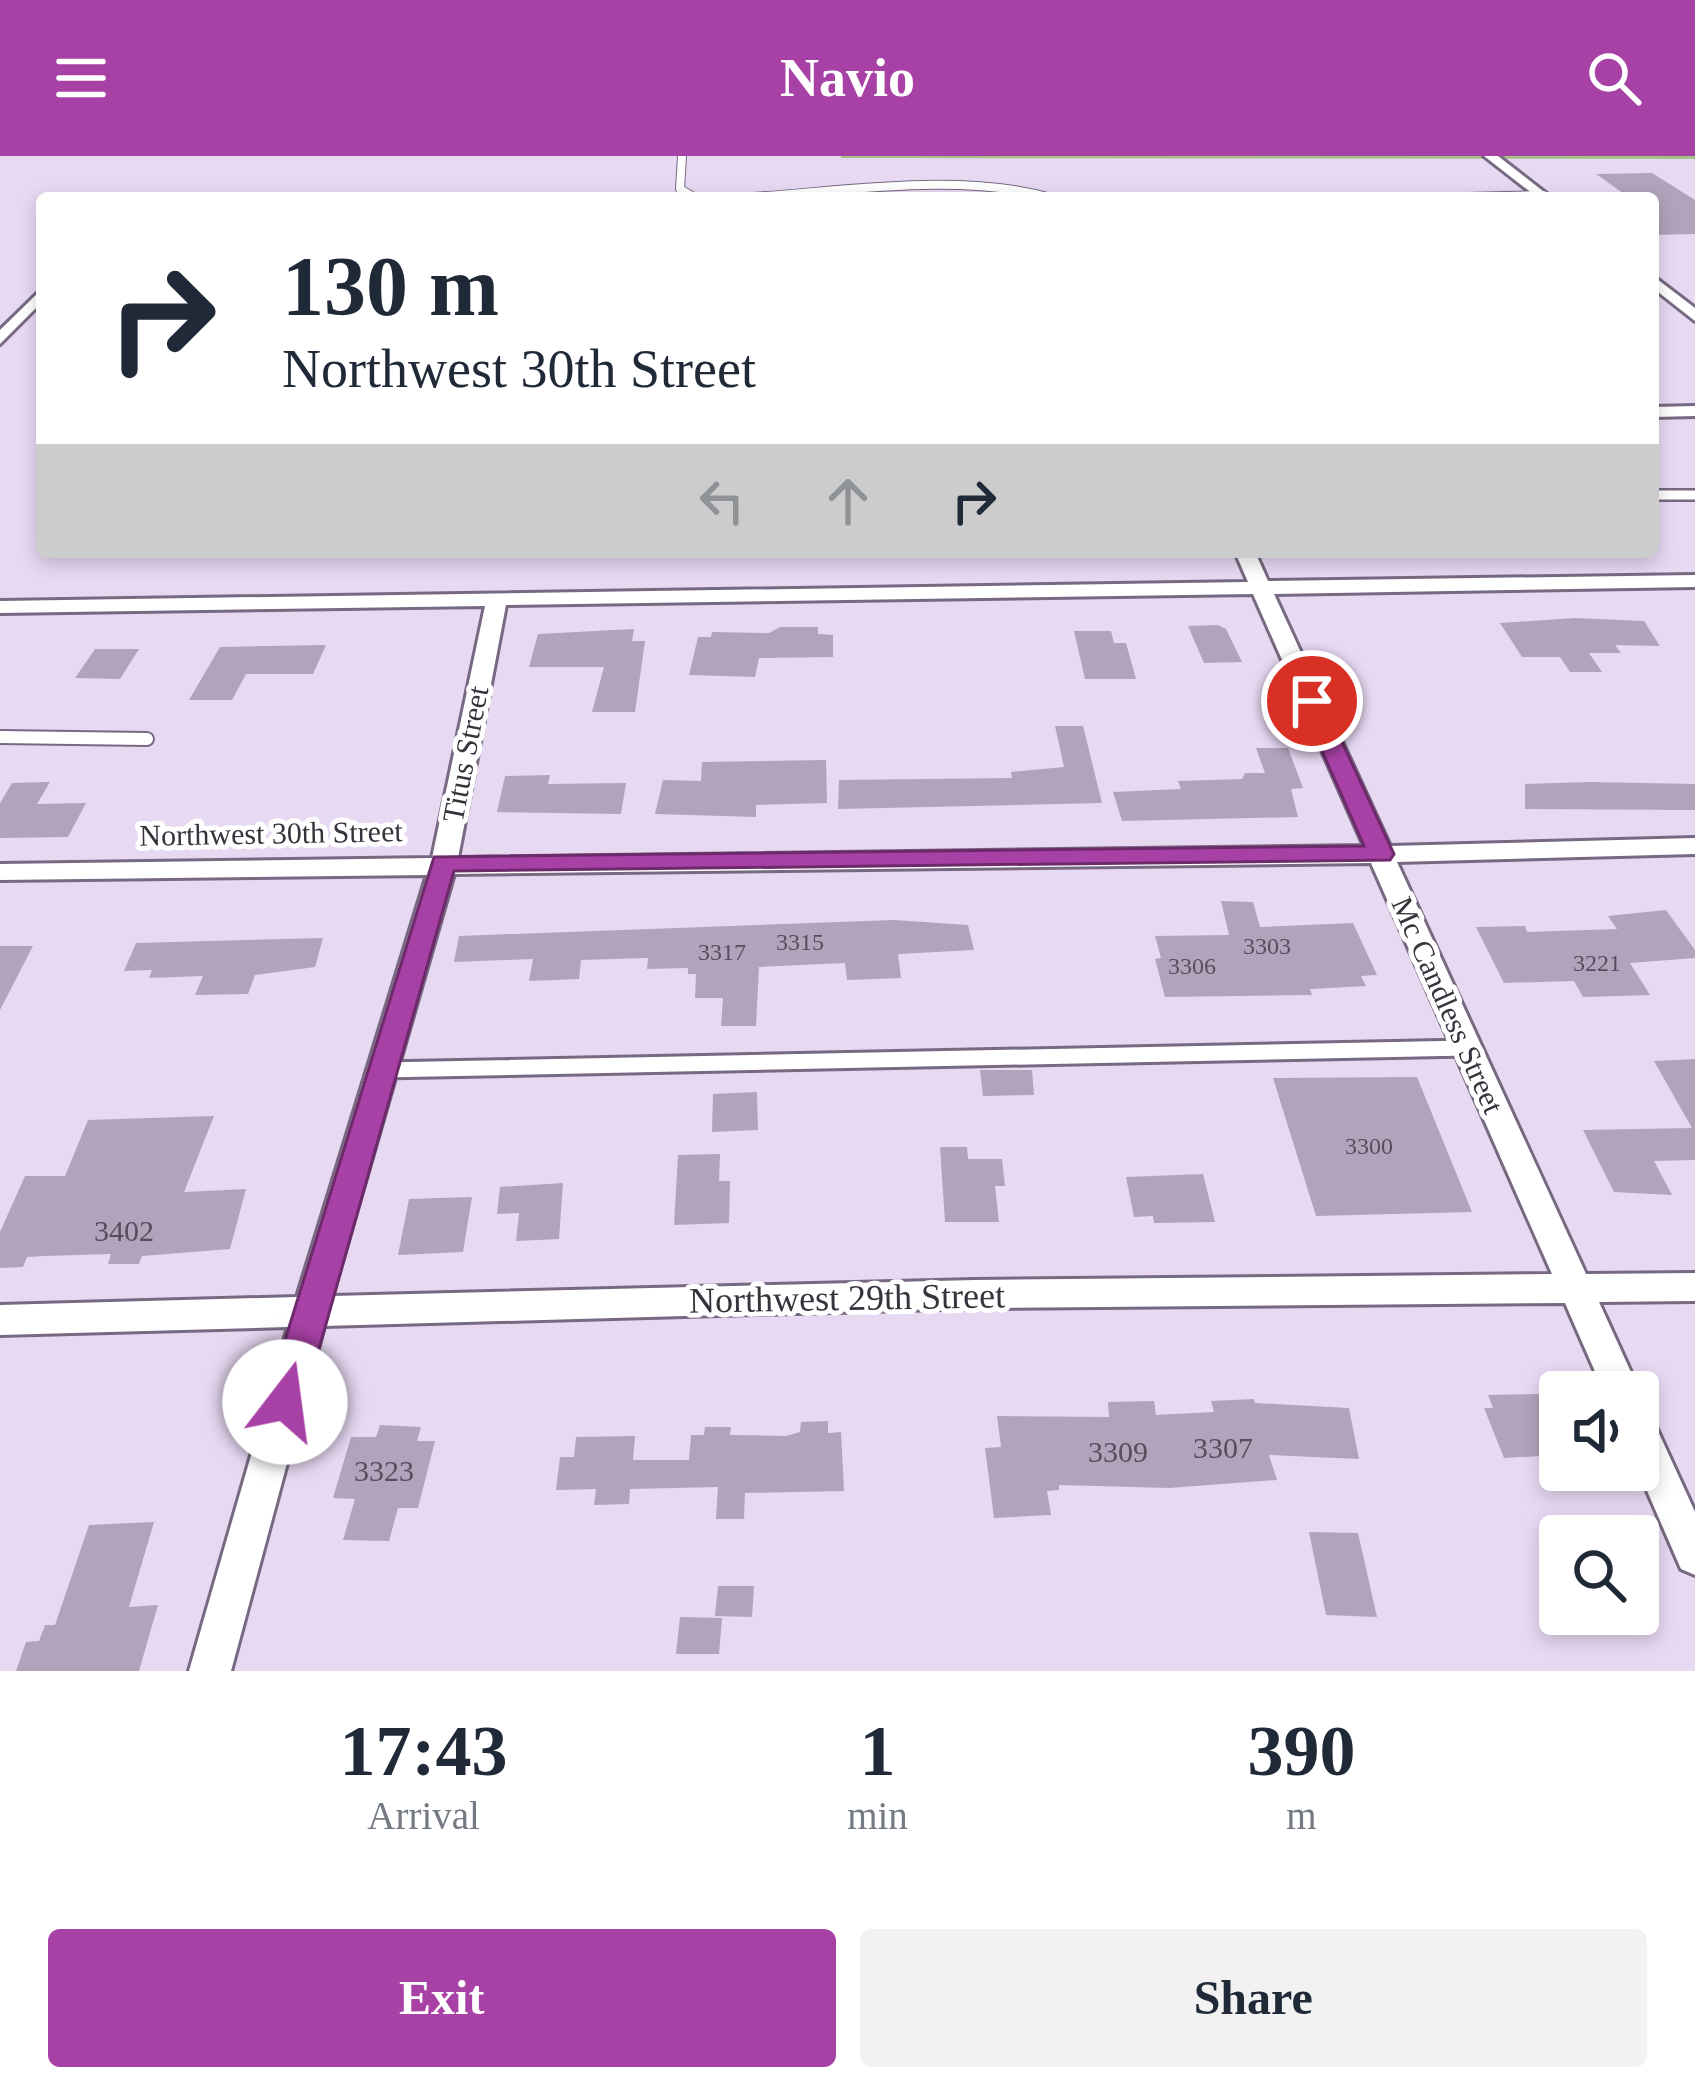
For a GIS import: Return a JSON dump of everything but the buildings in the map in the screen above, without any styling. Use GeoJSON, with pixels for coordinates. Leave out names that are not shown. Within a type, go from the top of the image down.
{"type":"FeatureCollection","features":[{"type":"Feature","properties":{"kind":"street"},"geometry":{"type":"LineString","coordinates":[[1490,156],[1538,192]]}},
{"type":"Feature","properties":{"kind":"street"},"geometry":{"type":"LineString","coordinates":[[1659,284],[1695,286]]}},
{"type":"Feature","properties":{"kind":"street"},"geometry":{"type":"LineString","coordinates":[[1659,287],[1695,316]]}},
{"type":"Feature","properties":{"kind":"street"},"geometry":{"type":"LineString","coordinates":[[0,339],[34,312]]}},
{"type":"Feature","properties":{"kind":"street"},"geometry":{"type":"LineString","coordinates":[[1659,412],[1695,411]]}},
{"type":"Feature","properties":{"kind":"street","name":"Mc Candless Street"},"geometry":{"type":"LineString","coordinates":[[1248,558],[1613,1371]]}},
{"type":"Feature","properties":{"kind":"street"},"geometry":{"type":"LineString","coordinates":[[0,607],[1695,581]]}},
{"type":"Feature","properties":{"kind":"street","name":"Titus Street"},"geometry":{"type":"LineString","coordinates":[[210,1671],[443,863],[496,598]]}},
{"type":"Feature","properties":{"kind":"street","name":"Northwest 30th Street"},"geometry":{"type":"LineString","coordinates":[[0,872],[1695,846]]}},
{"type":"Feature","properties":{"kind":"street","name":"Northwest 29th Street"},"geometry":{"type":"LineString","coordinates":[[0,1320],[975,1294],[1695,1287]]}},
{"type":"Feature","properties":{"kind":"street"},"geometry":{"type":"LineString","coordinates":[[1659,1475],[1695,1556]]}},
{"type":"Feature","properties":{"kind":"lane"},"geometry":{"type":"LineString","coordinates":[[682,156],[680,188],[686,192]]}},
{"type":"Feature","properties":{"kind":"lane"},"geometry":{"type":"LineString","coordinates":[[877,192],[970,188],[1035,192]]}},
{"type":"Feature","properties":{"kind":"lane"},"geometry":{"type":"LineString","coordinates":[[1659,495],[1695,495]]}},
{"type":"Feature","properties":{"kind":"lane"},"geometry":{"type":"LineString","coordinates":[[0,737],[147,739]]}},
{"type":"Feature","properties":{"kind":"lane"},"geometry":{"type":"LineString","coordinates":[[382,1070],[1467,1048]]}},
{"type":"Feature","properties":{"kind":"green space"},"geometry":{"type":"Polygon","coordinates":[[[1695,156],[1695,159],[841,158],[1695,156]]]}},
{"type":"Feature","properties":{"kind":"route"},"geometry":{"type":"LineString","coordinates":[[285,1402],[443,863],[1381,854],[1312,701]]}}]}
